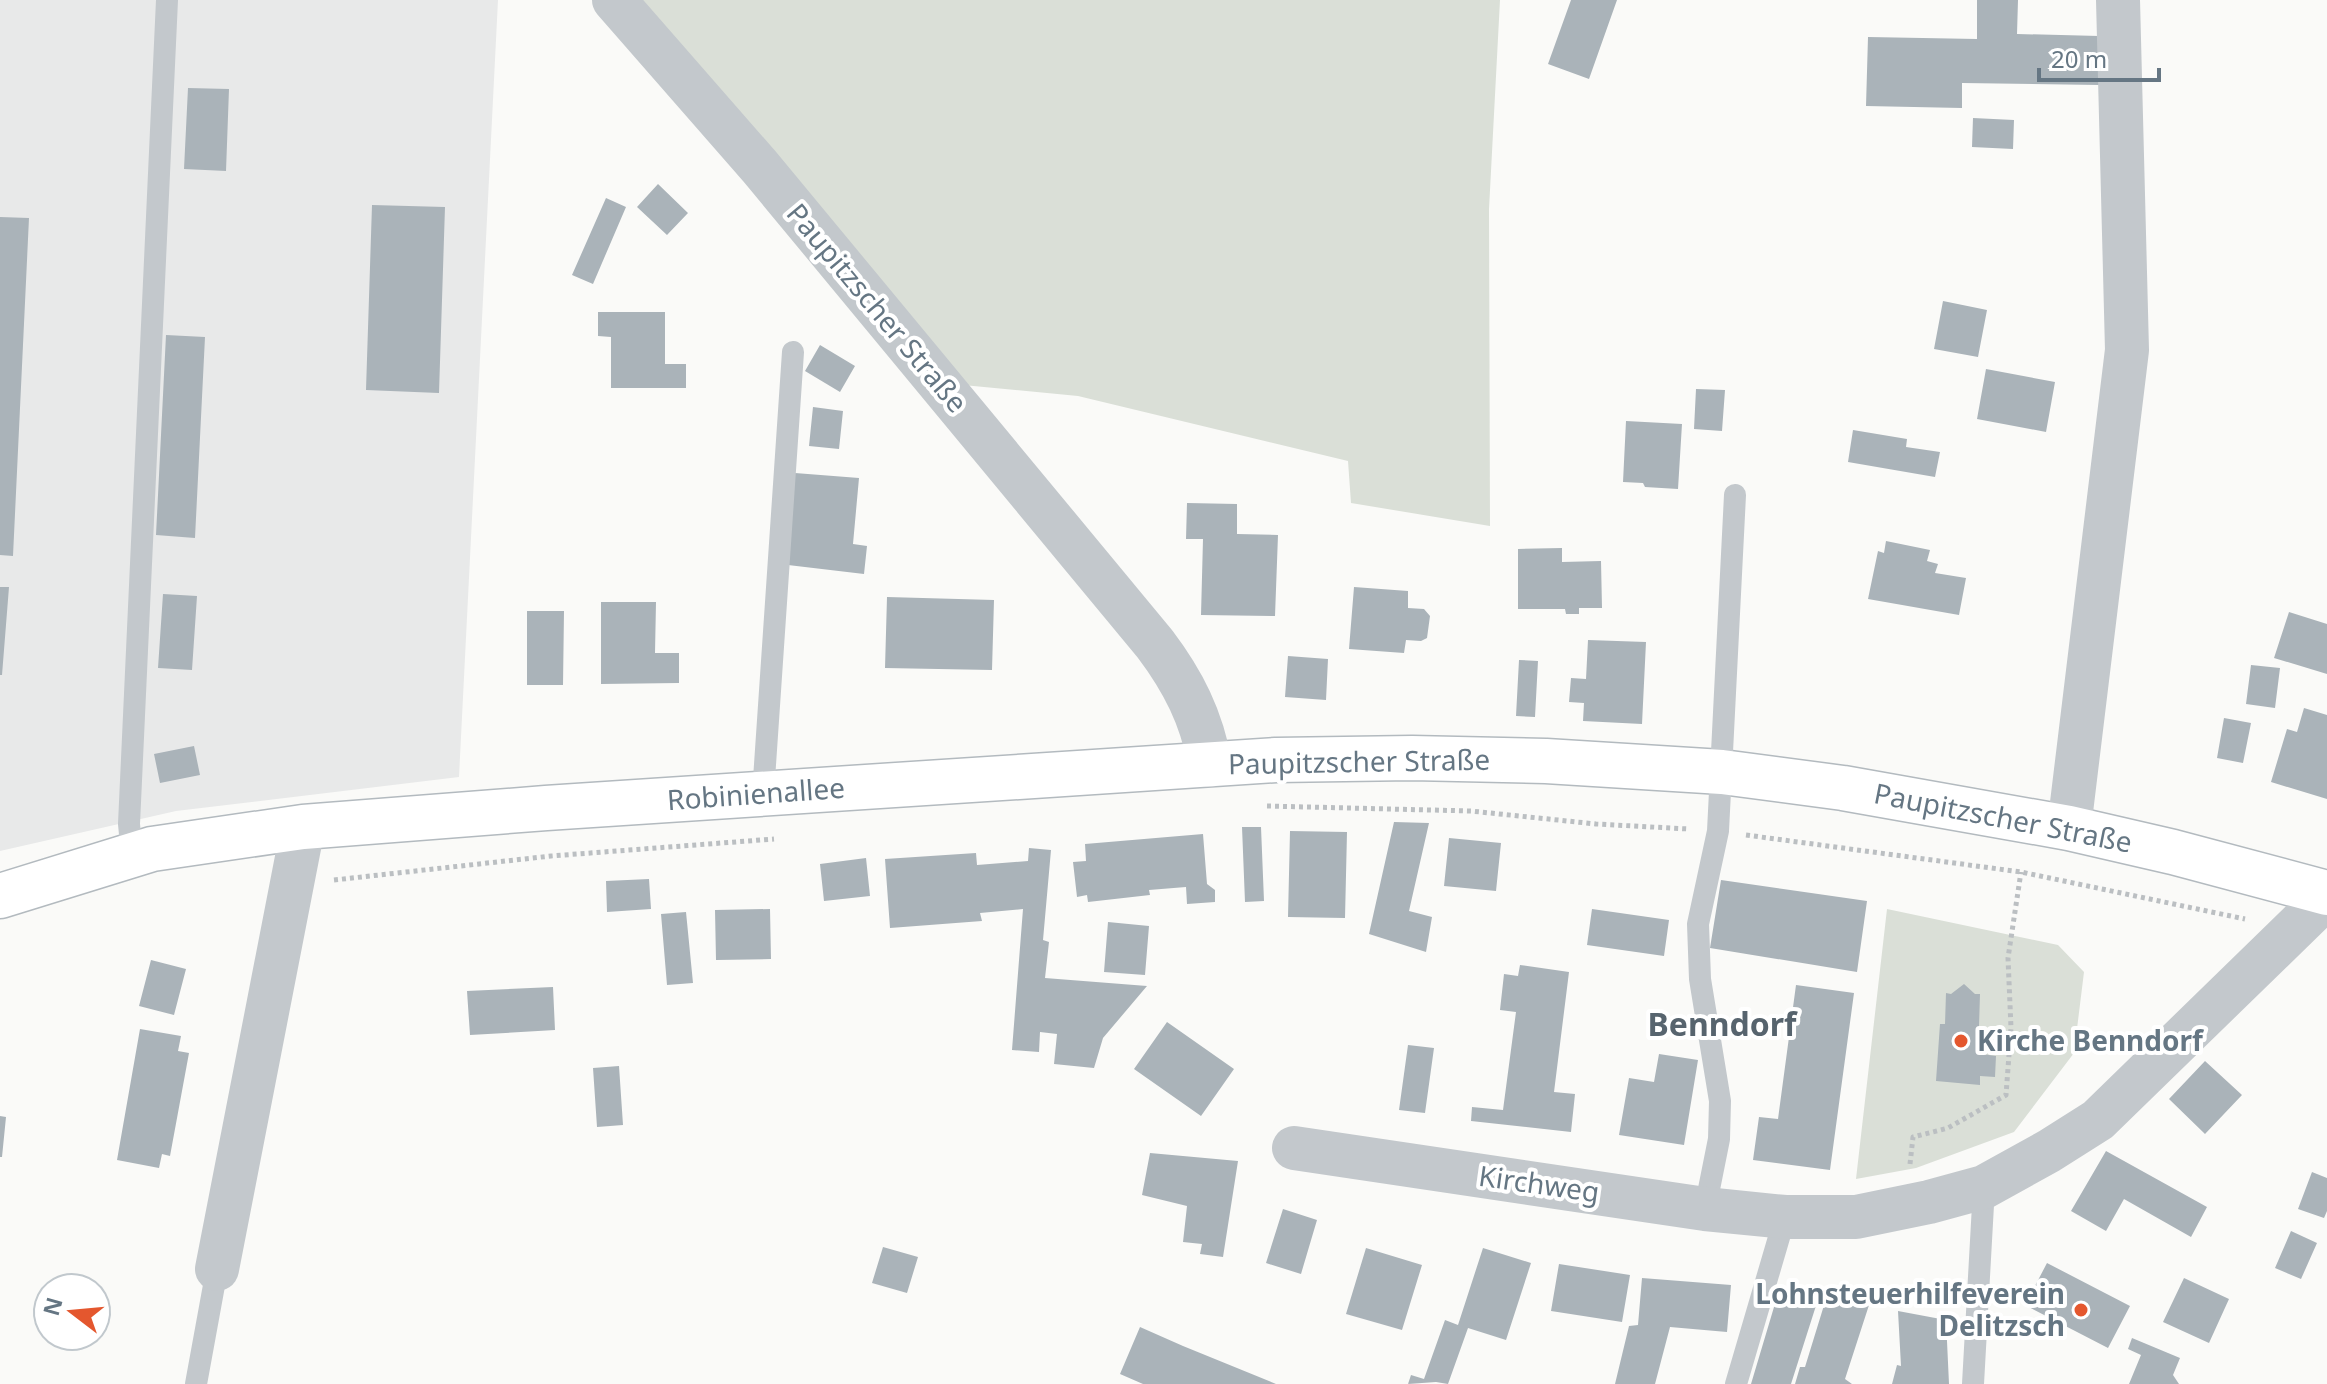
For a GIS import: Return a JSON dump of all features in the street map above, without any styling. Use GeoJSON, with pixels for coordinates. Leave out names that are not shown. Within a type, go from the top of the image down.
{"type":"FeatureCollection","features":[{"type":"Feature","properties":{"kind":"street","name":"Paupitzscher Straße"},"geometry":{"type":"LineString","coordinates":[[614,0],[760,167],[1178,674],[1195,708],[1210,765],[1276,760],[1427,758],[1546,761],[1722,772],[1941,803],[2069,828],[2173,852],[2327,895]]}},
{"type":"Feature","properties":{"kind":"street"},"geometry":{"type":"LineString","coordinates":[[2069,828],[2127,350],[2118,0]]}},
{"type":"Feature","properties":{"kind":"street","name":"Robinienallee"},"geometry":{"type":"LineString","coordinates":[[0,896],[152,849],[303,827],[1210,765]]}},
{"type":"Feature","properties":{"kind":"street"},"geometry":{"type":"LineString","coordinates":[[217,1269],[303,827]]}},
{"type":"Feature","properties":{"kind":"street","name":"Kirchweg"},"geometry":{"type":"LineString","coordinates":[[1294,1148],[1705,1209],[1785,1217],[1856,1217],[1906,1207],[1984,1187],[2098,1120],[2327,895]]}},
{"type":"Feature","properties":{"kind":"lane"},"geometry":{"type":"LineString","coordinates":[[132,855],[129,824],[167,0]]}},
{"type":"Feature","properties":{"kind":"lane"},"geometry":{"type":"LineString","coordinates":[[763,794],[793,352]]}},
{"type":"Feature","properties":{"kind":"lane"},"geometry":{"type":"LineString","coordinates":[[1705,1209],[1719,1139],[1720,1101],[1700,979],[1698,924],[1718,831],[1735,495]]}},
{"type":"Feature","properties":{"kind":"lane"},"geometry":{"type":"LineString","coordinates":[[1973,1384],[1984,1187]]}},
{"type":"Feature","properties":{"kind":"lane"},"geometry":{"type":"LineString","coordinates":[[1736,1384],[1785,1217]]}},
{"type":"Feature","properties":{"kind":"lane"},"geometry":{"type":"LineString","coordinates":[[196,1384],[217,1269]]}},
{"type":"Feature","properties":{"kind":"path"},"geometry":{"type":"LineString","coordinates":[[1253,806],[1471,811],[1596,824],[1718,831],[2021,872],[2294,929]]}},
{"type":"Feature","properties":{"kind":"path"},"geometry":{"type":"LineString","coordinates":[[292,885],[551,856],[780,839]]}},
{"type":"Feature","properties":{"kind":"path"},"geometry":{"type":"LineString","coordinates":[[1906,1207],[1913,1137],[1948,1128],[2006,1095],[2011,1028],[2008,958],[2021,872]]}},
{"type":"Feature","properties":{"kind":"shaded area"},"geometry":{"type":"Polygon","coordinates":[[[0,0],[498,0],[459,777],[176,811],[0,851],[0,0]]]}},
{"type":"Feature","properties":{"kind":"shaded area"},"geometry":{"type":"Polygon","coordinates":[[[637,0],[1500,0],[1489,209],[1490,526],[1351,503],[1348,461],[1078,396],[963,385],[637,0]]]}},
{"type":"Feature","properties":{"kind":"shaded area"},"geometry":{"type":"Polygon","coordinates":[[[1887,909],[2058,945],[2084,972],[2074,1053],[2014,1132],[1916,1168],[1856,1179],[1887,909]]]}},
{"type":"Feature","properties":{"kind":"building"},"geometry":{"type":"Polygon","coordinates":[[[1571,0],[1617,0],[1589,79],[1548,64],[1571,0]]]}},
{"type":"Feature","properties":{"kind":"building"},"geometry":{"type":"Polygon","coordinates":[[[1977,0],[2018,0],[2017,34],[2099,36],[2099,85],[1962,83],[1962,108],[1866,106],[1868,37],[1977,39],[1977,0]]]}},
{"type":"Feature","properties":{"kind":"building"},"geometry":{"type":"Polygon","coordinates":[[[188,88],[229,89],[226,171],[184,169],[188,88]]]}},
{"type":"Feature","properties":{"kind":"building"},"geometry":{"type":"Polygon","coordinates":[[[1973,118],[2014,120],[2013,149],[1972,147],[1973,118]]]}},
{"type":"Feature","properties":{"kind":"building"},"geometry":{"type":"Polygon","coordinates":[[[658,184],[688,213],[667,235],[637,207],[658,184]]]}},
{"type":"Feature","properties":{"kind":"building"},"geometry":{"type":"Polygon","coordinates":[[[606,198],[626,207],[593,284],[572,275],[606,198]]]}},
{"type":"Feature","properties":{"kind":"building"},"geometry":{"type":"Polygon","coordinates":[[[372,205],[445,207],[439,393],[366,390],[372,205]]]}},
{"type":"Feature","properties":{"kind":"building"},"geometry":{"type":"Polygon","coordinates":[[[0,217],[29,218],[13,556],[0,555],[0,217]]]}},
{"type":"Feature","properties":{"kind":"building"},"geometry":{"type":"Polygon","coordinates":[[[1943,301],[1987,310],[1978,357],[1934,349],[1943,301]]]}},
{"type":"Feature","properties":{"kind":"building"},"geometry":{"type":"Polygon","coordinates":[[[598,312],[665,312],[665,364],[686,364],[686,388],[611,388],[611,337],[598,336],[598,312]]]}},
{"type":"Feature","properties":{"kind":"building"},"geometry":{"type":"Polygon","coordinates":[[[166,335],[205,337],[195,538],[156,535],[166,335]]]}},
{"type":"Feature","properties":{"kind":"building"},"geometry":{"type":"Polygon","coordinates":[[[820,345],[855,366],[840,392],[805,371],[820,345]]]}},
{"type":"Feature","properties":{"kind":"building"},"geometry":{"type":"Polygon","coordinates":[[[1986,369],[2055,382],[2046,432],[1977,419],[1986,369]]]}},
{"type":"Feature","properties":{"kind":"building"},"geometry":{"type":"Polygon","coordinates":[[[1696,389],[1725,390],[1722,431],[1694,429],[1696,389]]]}},
{"type":"Feature","properties":{"kind":"building"},"geometry":{"type":"Polygon","coordinates":[[[813,407],[843,411],[839,449],[809,446],[813,407]]]}},
{"type":"Feature","properties":{"kind":"building"},"geometry":{"type":"Polygon","coordinates":[[[1626,421],[1682,424],[1678,489],[1623,482],[1626,421]]]}},
{"type":"Feature","properties":{"kind":"building"},"geometry":{"type":"Polygon","coordinates":[[[1853,430],[1907,439],[1906,447],[1940,452],[1935,477],[1848,462],[1853,430]]]}},
{"type":"Feature","properties":{"kind":"building"},"geometry":{"type":"Polygon","coordinates":[[[795,473],[859,478],[853,544],[867,546],[864,574],[788,565],[795,473]]]}},
{"type":"Feature","properties":{"kind":"building"},"geometry":{"type":"Polygon","coordinates":[[[1187,503],[1237,504],[1237,534],[1278,535],[1275,616],[1201,615],[1203,539],[1186,539],[1187,503]]]}},
{"type":"Feature","properties":{"kind":"building"},"geometry":{"type":"Polygon","coordinates":[[[1886,541],[1930,550],[1927,561],[1938,564],[1935,573],[1966,578],[1959,615],[1868,599],[1878,551],[1884,553],[1886,541]]]}},
{"type":"Feature","properties":{"kind":"building"},"geometry":{"type":"Polygon","coordinates":[[[1562,548],[1562,562],[1601,561],[1602,608],[1579,608],[1579,614],[1566,614],[1565,609],[1518,609],[1518,549],[1562,548]]]}},
{"type":"Feature","properties":{"kind":"building"},"geometry":{"type":"Polygon","coordinates":[[[0,587],[9,587],[2,675],[0,675],[0,587]]]}},
{"type":"Feature","properties":{"kind":"building"},"geometry":{"type":"Polygon","coordinates":[[[1354,587],[1408,591],[1408,608],[1424,609],[1430,616],[1427,638],[1421,641],[1406,640],[1404,653],[1349,649],[1354,587]]]}},
{"type":"Feature","properties":{"kind":"building"},"geometry":{"type":"Polygon","coordinates":[[[163,594],[197,596],[192,670],[158,668],[163,594]]]}},
{"type":"Feature","properties":{"kind":"building"},"geometry":{"type":"Polygon","coordinates":[[[887,597],[994,600],[992,670],[885,668],[887,597]]]}},
{"type":"Feature","properties":{"kind":"building"},"geometry":{"type":"Polygon","coordinates":[[[601,602],[656,602],[655,653],[679,653],[679,683],[601,684],[601,602]]]}},
{"type":"Feature","properties":{"kind":"building"},"geometry":{"type":"Polygon","coordinates":[[[527,611],[564,611],[563,685],[527,685],[527,611]]]}},
{"type":"Feature","properties":{"kind":"building"},"geometry":{"type":"Polygon","coordinates":[[[2289,612],[2327,624],[2327,674],[2274,658],[2289,612]]]}},
{"type":"Feature","properties":{"kind":"building"},"geometry":{"type":"Polygon","coordinates":[[[1588,640],[1646,642],[1642,724],[1583,721],[1584,703],[1569,702],[1571,678],[1586,679],[1588,640]]]}},
{"type":"Feature","properties":{"kind":"building"},"geometry":{"type":"Polygon","coordinates":[[[1288,656],[1328,659],[1326,700],[1285,697],[1288,656]]]}},
{"type":"Feature","properties":{"kind":"building"},"geometry":{"type":"Polygon","coordinates":[[[1519,660],[1538,661],[1535,717],[1516,716],[1519,660]]]}},
{"type":"Feature","properties":{"kind":"building"},"geometry":{"type":"Polygon","coordinates":[[[2251,665],[2280,668],[2275,708],[2246,704],[2251,665]]]}},
{"type":"Feature","properties":{"kind":"building"},"geometry":{"type":"Polygon","coordinates":[[[2304,708],[2327,715],[2327,799],[2271,782],[2287,729],[2297,732],[2304,708]]]}},
{"type":"Feature","properties":{"kind":"building"},"geometry":{"type":"Polygon","coordinates":[[[2224,718],[2251,723],[2243,763],[2217,758],[2224,718]]]}},
{"type":"Feature","properties":{"kind":"building"},"geometry":{"type":"Polygon","coordinates":[[[194,746],[200,775],[160,783],[154,754],[194,746]]]}},
{"type":"Feature","properties":{"kind":"building"},"geometry":{"type":"Polygon","coordinates":[[[1394,822],[1429,823],[1409,911],[1432,917],[1426,952],[1369,934],[1394,822]]]}},
{"type":"Feature","properties":{"kind":"building"},"geometry":{"type":"Polygon","coordinates":[[[1242,827],[1261,827],[1264,901],[1245,902],[1242,827]]]}},
{"type":"Feature","properties":{"kind":"building"},"geometry":{"type":"Polygon","coordinates":[[[1290,831],[1347,832],[1345,918],[1288,917],[1290,831]]]}},
{"type":"Feature","properties":{"kind":"building"},"geometry":{"type":"Polygon","coordinates":[[[1203,834],[1207,884],[1215,890],[1215,902],[1187,904],[1186,887],[1149,890],[1150,895],[1088,902],[1087,895],[1077,897],[1073,862],[1086,861],[1085,844],[1203,834]]]}},
{"type":"Feature","properties":{"kind":"building"},"geometry":{"type":"Polygon","coordinates":[[[1449,838],[1501,843],[1496,891],[1444,886],[1449,838]]]}},
{"type":"Feature","properties":{"kind":"building"},"geometry":{"type":"Polygon","coordinates":[[[1029,848],[1051,850],[1043,940],[1049,942],[1045,978],[1147,986],[1103,1038],[1094,1068],[1054,1064],[1057,1034],[1040,1032],[1039,1052],[1012,1050],[1023,909],[980,913],[982,921],[890,928],[885,859],[976,853],[977,865],[1028,861],[1029,848]]]}},
{"type":"Feature","properties":{"kind":"building"},"geometry":{"type":"Polygon","coordinates":[[[866,858],[870,896],[824,901],[820,864],[866,858]]]}},
{"type":"Feature","properties":{"kind":"building"},"geometry":{"type":"Polygon","coordinates":[[[649,879],[651,909],[607,912],[606,881],[649,879]]]}},
{"type":"Feature","properties":{"kind":"building"},"geometry":{"type":"Polygon","coordinates":[[[1721,880],[1867,901],[1857,972],[1710,948],[1721,880]]]}},
{"type":"Feature","properties":{"kind":"building"},"geometry":{"type":"Polygon","coordinates":[[[770,909],[771,959],[716,960],[715,910],[770,909]]]}},
{"type":"Feature","properties":{"kind":"building"},"geometry":{"type":"Polygon","coordinates":[[[1592,909],[1669,920],[1664,956],[1587,945],[1592,909]]]}},
{"type":"Feature","properties":{"kind":"building"},"geometry":{"type":"Polygon","coordinates":[[[686,912],[693,983],[667,985],[661,914],[686,912]]]}},
{"type":"Feature","properties":{"kind":"building"},"geometry":{"type":"Polygon","coordinates":[[[1108,922],[1149,926],[1145,975],[1104,972],[1108,922]]]}},
{"type":"Feature","properties":{"kind":"building"},"geometry":{"type":"Polygon","coordinates":[[[151,960],[186,969],[174,1015],[139,1006],[151,960]]]}},
{"type":"Feature","properties":{"kind":"building"},"geometry":{"type":"Polygon","coordinates":[[[1520,965],[1569,972],[1554,1092],[1575,1094],[1571,1132],[1471,1121],[1472,1107],[1503,1110],[1516,1012],[1500,1010],[1504,974],[1518,976],[1520,965]]]}},
{"type":"Feature","properties":{"kind":"building","name":"Kirche Benndorf"},"geometry":{"type":"Polygon","coordinates":[[[1964,984],[1975,994],[1980,994],[1979,1026],[1984,1027],[1982,1054],[1996,1056],[1995,1077],[1980,1076],[1980,1085],[1936,1081],[1940,1024],[1945,1024],[1946,993],[1951,994],[1964,984]]]}},
{"type":"Feature","properties":{"kind":"building"},"geometry":{"type":"Polygon","coordinates":[[[1796,985],[1854,993],[1830,1170],[1753,1160],[1759,1117],[1778,1119],[1796,985]]]}},
{"type":"Feature","properties":{"kind":"building"},"geometry":{"type":"Polygon","coordinates":[[[553,987],[555,1030],[470,1035],[467,991],[553,987]]]}},
{"type":"Feature","properties":{"kind":"building"},"geometry":{"type":"Polygon","coordinates":[[[1167,1022],[1234,1069],[1201,1116],[1134,1069],[1167,1022]]]}},
{"type":"Feature","properties":{"kind":"building"},"geometry":{"type":"Polygon","coordinates":[[[140,1029],[181,1036],[178,1051],[189,1053],[170,1156],[162,1154],[159,1168],[117,1160],[140,1029]]]}},
{"type":"Feature","properties":{"kind":"building"},"geometry":{"type":"Polygon","coordinates":[[[1408,1045],[1434,1048],[1425,1113],[1399,1110],[1408,1045]]]}},
{"type":"Feature","properties":{"kind":"building"},"geometry":{"type":"Polygon","coordinates":[[[1659,1054],[1698,1060],[1684,1145],[1619,1135],[1629,1078],[1654,1082],[1659,1054]]]}},
{"type":"Feature","properties":{"kind":"building"},"geometry":{"type":"Polygon","coordinates":[[[2205,1061],[2242,1095],[2205,1134],[2169,1099],[2205,1061]]]}},
{"type":"Feature","properties":{"kind":"building"},"geometry":{"type":"Polygon","coordinates":[[[619,1066],[623,1125],[597,1127],[593,1068],[619,1066]]]}},
{"type":"Feature","properties":{"kind":"building"},"geometry":{"type":"Polygon","coordinates":[[[0,1116],[6,1117],[2,1157],[0,1157],[0,1116]]]}},
{"type":"Feature","properties":{"kind":"building"},"geometry":{"type":"Polygon","coordinates":[[[2106,1151],[2207,1207],[2191,1237],[2124,1199],[2106,1231],[2071,1211],[2106,1151]]]}},
{"type":"Feature","properties":{"kind":"building"},"geometry":{"type":"Polygon","coordinates":[[[1150,1153],[1238,1161],[1223,1257],[1200,1254],[1202,1244],[1183,1242],[1187,1206],[1142,1195],[1150,1153]]]}},
{"type":"Feature","properties":{"kind":"building"},"geometry":{"type":"Polygon","coordinates":[[[2312,1172],[2327,1178],[2327,1211],[2324,1218],[2298,1209],[2312,1172]]]}},
{"type":"Feature","properties":{"kind":"building"},"geometry":{"type":"Polygon","coordinates":[[[1283,1209],[1317,1220],[1301,1274],[1266,1263],[1283,1209]]]}},
{"type":"Feature","properties":{"kind":"building"},"geometry":{"type":"Polygon","coordinates":[[[2291,1231],[2317,1243],[2301,1279],[2275,1268],[2291,1231]]]}},
{"type":"Feature","properties":{"kind":"building"},"geometry":{"type":"Polygon","coordinates":[[[883,1247],[918,1257],[907,1293],[872,1283],[883,1247]]]}},
{"type":"Feature","properties":{"kind":"building"},"geometry":{"type":"Polygon","coordinates":[[[1366,1248],[1422,1265],[1402,1330],[1346,1314],[1366,1248]]]}},
{"type":"Feature","properties":{"kind":"building"},"geometry":{"type":"Polygon","coordinates":[[[1483,1248],[1531,1263],[1506,1340],[1468,1328],[1448,1384],[1408,1384],[1411,1375],[1424,1379],[1445,1320],[1458,1325],[1483,1248]]]}},
{"type":"Feature","properties":{"kind":"building"},"geometry":{"type":"Polygon","coordinates":[[[2047,1263],[2130,1306],[2108,1348],[2025,1305],[2047,1263]]]}},
{"type":"Feature","properties":{"kind":"building"},"geometry":{"type":"Polygon","coordinates":[[[1559,1264],[1630,1275],[1622,1322],[1551,1311],[1559,1264]]]}},
{"type":"Feature","properties":{"kind":"building"},"geometry":{"type":"Polygon","coordinates":[[[1642,1278],[1731,1285],[1727,1332],[1670,1327],[1655,1384],[1615,1384],[1629,1326],[1638,1325],[1642,1278]]]}},
{"type":"Feature","properties":{"kind":"building"},"geometry":{"type":"Polygon","coordinates":[[[2184,1278],[2229,1299],[2209,1343],[2163,1322],[2184,1278]]]}},
{"type":"Feature","properties":{"kind":"building"},"geometry":{"type":"Polygon","coordinates":[[[1780,1287],[1821,1290],[1791,1384],[1751,1384],[1780,1287]]]}},
{"type":"Feature","properties":{"kind":"building"},"geometry":{"type":"Polygon","coordinates":[[[1829,1289],[1870,1302],[1845,1379],[1852,1384],[1795,1384],[1800,1367],[1805,1367],[1829,1289]]]}},
{"type":"Feature","properties":{"kind":"building"},"geometry":{"type":"Polygon","coordinates":[[[1898,1311],[1946,1320],[1949,1384],[1892,1384],[1897,1365],[1901,1366],[1898,1311]]]}},
{"type":"Feature","properties":{"kind":"building"},"geometry":{"type":"Polygon","coordinates":[[[1140,1327],[1276,1384],[1143,1384],[1120,1374],[1140,1327]]]}},
{"type":"Feature","properties":{"kind":"building"},"geometry":{"type":"Polygon","coordinates":[[[2132,1338],[2180,1358],[2173,1375],[2179,1384],[2129,1384],[2141,1355],[2128,1349],[2132,1338]]]}},
{"type":"Feature","properties":{"kind":"place","name":"Kirche Benndorf"},"geometry":{"type":"Point","coordinates":[1961,1041]}},
{"type":"Feature","properties":{"kind":"place","name":"Lohnsteuerhilfeverein Delitzsch"},"geometry":{"type":"Point","coordinates":[2081,1310]}},
{"type":"Feature","properties":{"kind":"district","name":"Benndorf"},"geometry":{"type":"Point","coordinates":[1722,1025]}}]}
